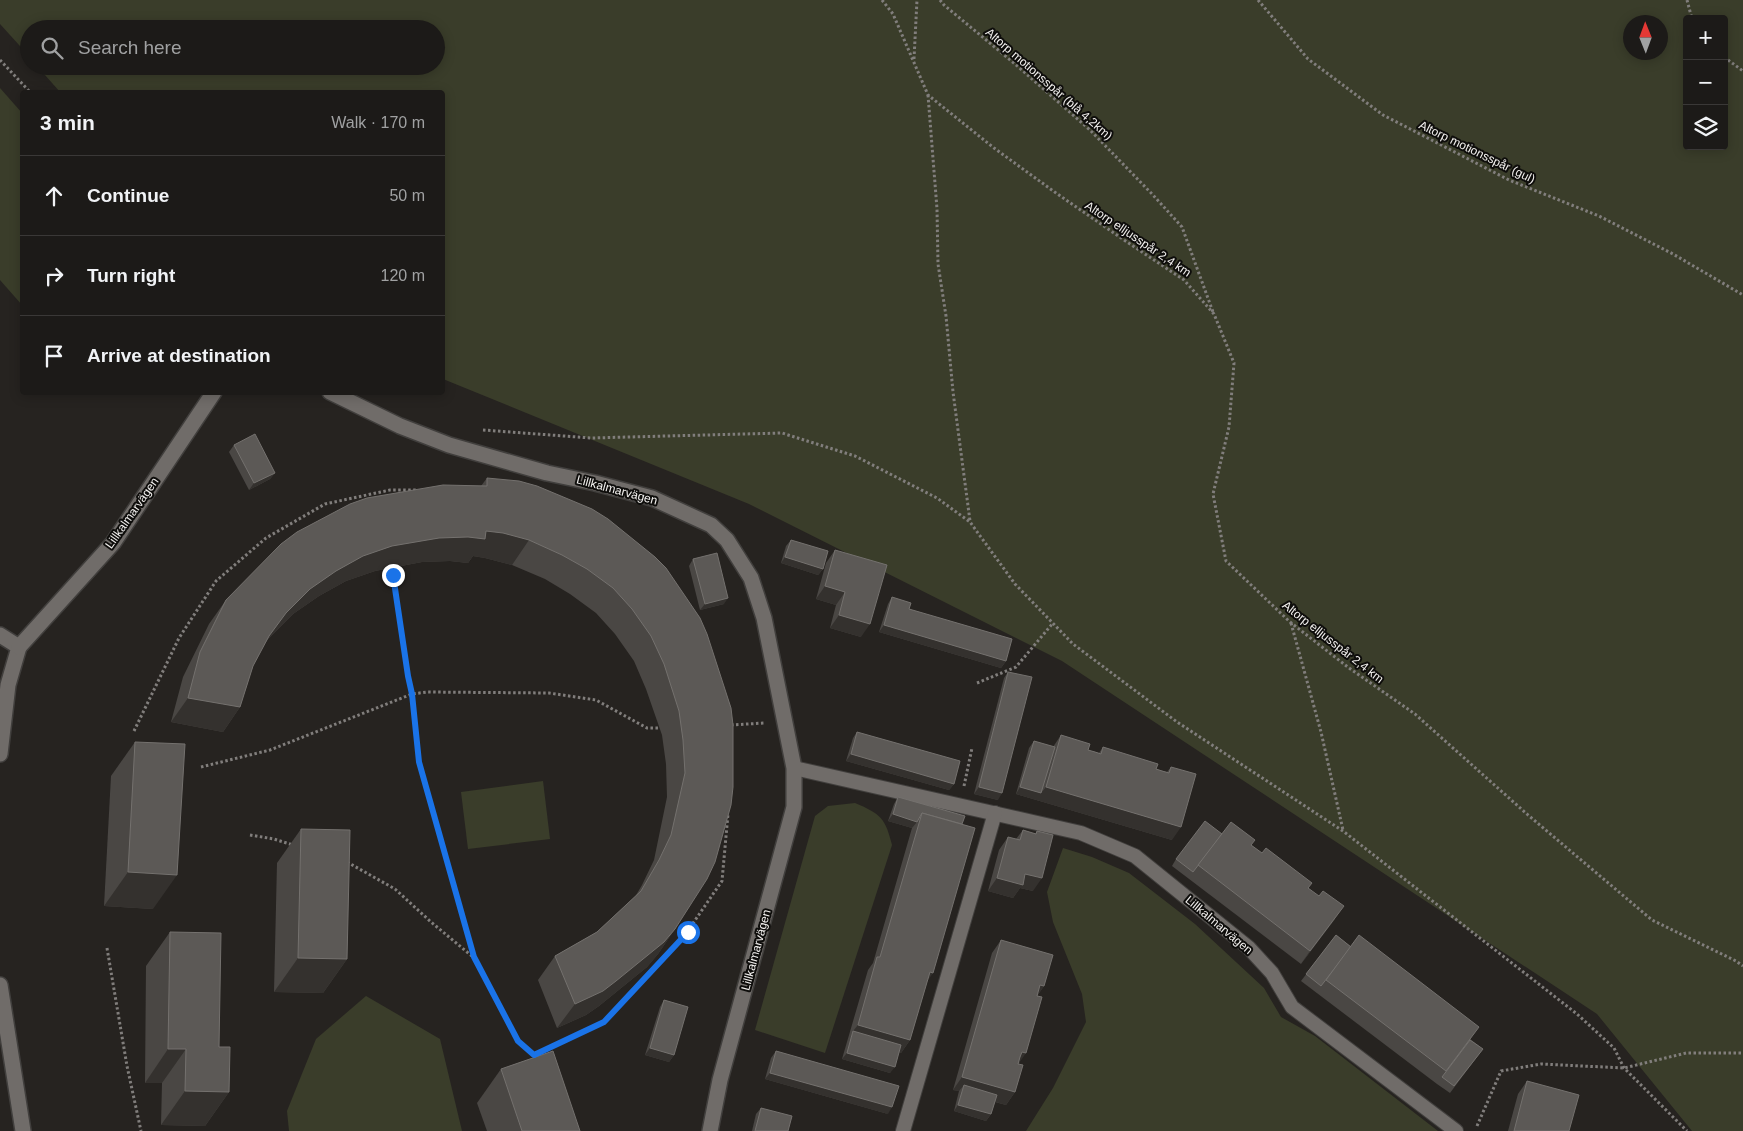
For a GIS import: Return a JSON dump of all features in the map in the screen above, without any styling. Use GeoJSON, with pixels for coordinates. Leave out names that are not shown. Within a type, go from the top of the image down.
{"type":"FeatureCollection","features":[{"type":"Feature","properties":{"kind":"street","name":"Lillkalmarvägen"},"geometry":{"type":"LineString","coordinates":[[19,647],[113,542],[212,395]]}},
{"type":"Feature","properties":{"kind":"street","name":"Lillkalmarvägen"},"geometry":{"type":"LineString","coordinates":[[336,395],[400,426],[449,444],[538,470],[652,498],[711,524],[727,540],[751,578],[764,618],[794,768],[794,808],[720,1080],[710,1131]]}},
{"type":"Feature","properties":{"kind":"street"},"geometry":{"type":"LineString","coordinates":[[0,635],[19,647],[8,685],[0,754]]}},
{"type":"Feature","properties":{"kind":"street"},"geometry":{"type":"LineString","coordinates":[[0,985],[23,1131]]}},
{"type":"Feature","properties":{"kind":"lane","name":"Lillkalmarvägen"},"geometry":{"type":"LineString","coordinates":[[794,768],[1081,833],[1135,856],[1249,948],[1272,974],[1292,1007],[1456,1131]]}},
{"type":"Feature","properties":{"kind":"lane"},"geometry":{"type":"LineString","coordinates":[[903,1131],[995,814]]}},
{"type":"Feature","properties":{"kind":"path","name":"Altorp elljusspår 2,4 km"},"geometry":{"type":"LineString","coordinates":[[882,0],[894,14],[928,95],[994,148],[1056,194],[1184,280],[1214,314],[1234,363],[1229,427],[1213,494],[1226,561],[1290,622],[1415,714],[1528,815],[1652,920],[1743,966]]}},
{"type":"Feature","properties":{"kind":"path"},"geometry":{"type":"LineString","coordinates":[[914,62],[917,0]]}},
{"type":"Feature","properties":{"kind":"path","name":"Altorp motionsspår (blå 4,2km)"},"geometry":{"type":"LineString","coordinates":[[940,0],[1090,130],[1182,227],[1214,314]]}},
{"type":"Feature","properties":{"kind":"path","name":"Altorp motionsspår (gul)"},"geometry":{"type":"LineString","coordinates":[[1258,0],[1308,59],[1383,115],[1509,180],[1598,216],[1673,254],[1743,295]]}},
{"type":"Feature","properties":{"kind":"path"},"geometry":{"type":"LineString","coordinates":[[1687,0],[1691,15]]}},
{"type":"Feature","properties":{"kind":"path"},"geometry":{"type":"LineString","coordinates":[[0,60],[28,90]]}},
{"type":"Feature","properties":{"kind":"path"},"geometry":{"type":"LineString","coordinates":[[1728,60],[1743,71]]}},
{"type":"Feature","properties":{"kind":"path"},"geometry":{"type":"LineString","coordinates":[[928,95],[937,209],[938,264],[946,316],[953,392],[970,522]]}},
{"type":"Feature","properties":{"kind":"path"},"geometry":{"type":"LineString","coordinates":[[474,429],[591,438],[782,433],[855,456],[937,498],[970,522],[1015,584],[1073,644],[1177,722],[1343,831],[1577,1014],[1614,1048],[1624,1068],[1687,1131]]}},
{"type":"Feature","properties":{"kind":"path"},"geometry":{"type":"LineString","coordinates":[[134,731],[180,638],[216,581],[266,538],[326,504],[390,490],[417,490]]}},
{"type":"Feature","properties":{"kind":"path"},"geometry":{"type":"LineString","coordinates":[[393,575],[412,694],[419,762],[474,957],[518,1041],[534,1055],[537,1064]]}},
{"type":"Feature","properties":{"kind":"path"},"geometry":{"type":"LineString","coordinates":[[1290,622],[1321,732],[1343,831]]}},
{"type":"Feature","properties":{"kind":"path"},"geometry":{"type":"LineString","coordinates":[[977,683],[1016,667],[1053,623]]}},
{"type":"Feature","properties":{"kind":"path"},"geometry":{"type":"LineString","coordinates":[[201,767],[270,750],[412,694],[452,691],[549,693],[596,700],[647,728],[660,728]]}},
{"type":"Feature","properties":{"kind":"path"},"geometry":{"type":"LineString","coordinates":[[729,725],[785,723]]}},
{"type":"Feature","properties":{"kind":"path"},"geometry":{"type":"LineString","coordinates":[[960,806],[972,748]]}},
{"type":"Feature","properties":{"kind":"path"},"geometry":{"type":"LineString","coordinates":[[534,1055],[604,1022],[688,932],[722,880],[728,812]]}},
{"type":"Feature","properties":{"kind":"path"},"geometry":{"type":"LineString","coordinates":[[250,835],[274,839],[301,848]]}},
{"type":"Feature","properties":{"kind":"path"},"geometry":{"type":"LineString","coordinates":[[347,862],[395,889],[474,957]]}},
{"type":"Feature","properties":{"kind":"path"},"geometry":{"type":"LineString","coordinates":[[107,948],[127,1066],[141,1131]]}},
{"type":"Feature","properties":{"kind":"path"},"geometry":{"type":"LineString","coordinates":[[1475,1131],[1502,1071],[1541,1064],[1624,1068],[1686,1053],[1743,1054]]}},
{"type":"Feature","properties":{"kind":"green space"},"geometry":{"type":"Polygon","coordinates":[[[0,0],[1743,0],[1743,1131],[1692,1131],[1597,1014],[1062,661],[749,504],[445,380],[445,90],[58,90],[45,75],[445,75],[445,20],[20,20],[20,46],[0,24],[0,0]]]}},
{"type":"Feature","properties":{"kind":"green space"},"geometry":{"type":"Polygon","coordinates":[[[0,88],[20,111],[20,303],[0,280],[0,88]]]}},
{"type":"Feature","properties":{"kind":"green space"},"geometry":{"type":"Polygon","coordinates":[[[543,781],[550,839],[468,849],[461,792],[543,781]]]}},
{"type":"Feature","properties":{"kind":"green space"},"geometry":{"type":"Polygon","coordinates":[[[855,803],[871,810],[881,818],[892,845],[825,1053],[755,1030],[815,816],[828,806],[855,803]]]}},
{"type":"Feature","properties":{"kind":"green space"},"geometry":{"type":"Polygon","coordinates":[[[1063,848],[1092,857],[1129,873],[1195,924],[1264,988],[1281,1017],[1315,1036],[1438,1131],[1026,1131],[1053,1088],[1086,1022],[1082,994],[1053,922],[1047,892],[1063,848]]]}},
{"type":"Feature","properties":{"kind":"green space"},"geometry":{"type":"Polygon","coordinates":[[[366,996],[440,1039],[462,1131],[289,1131],[287,1111],[316,1039],[366,996]]]}},
{"type":"Feature","properties":{"kind":"building"},"geometry":{"type":"Polygon","coordinates":[[[255,434],[275,473],[254,483],[234,445],[255,434]]]}},
{"type":"Feature","properties":{"kind":"building"},"geometry":{"type":"Polygon","coordinates":[[[487,478],[519,481],[537,486],[592,509],[608,519],[655,557],[666,568],[700,618],[731,708],[733,725],[733,787],[731,805],[715,862],[707,879],[675,929],[664,942],[603,991],[575,1004],[555,956],[597,932],[641,891],[671,835],[685,773],[679,711],[664,664],[651,636],[632,609],[613,588],[587,569],[562,555],[529,540],[503,533],[486,531],[485,539],[468,537],[439,538],[392,546],[363,556],[336,571],[310,589],[286,613],[269,636],[253,666],[240,707],[188,698],[200,652],[226,600],[281,544],[297,532],[350,504],[367,498],[443,485],[487,486],[487,478]]]}},
{"type":"Feature","properties":{"kind":"building"},"geometry":{"type":"Polygon","coordinates":[[[791,540],[828,551],[823,569],[785,557],[791,540]]]}},
{"type":"Feature","properties":{"kind":"building"},"geometry":{"type":"Polygon","coordinates":[[[835,550],[887,565],[870,624],[839,615],[845,592],[825,586],[835,550]]]}},
{"type":"Feature","properties":{"kind":"building"},"geometry":{"type":"Polygon","coordinates":[[[717,553],[728,598],[705,604],[693,559],[717,553]]]}},
{"type":"Feature","properties":{"kind":"building"},"geometry":{"type":"Polygon","coordinates":[[[892,597],[911,603],[909,609],[1012,639],[1006,661],[884,625],[892,597]]]}},
{"type":"Feature","properties":{"kind":"building"},"geometry":{"type":"Polygon","coordinates":[[[1008,672],[1032,677],[1002,793],[979,787],[1008,672]]]}},
{"type":"Feature","properties":{"kind":"building"},"geometry":{"type":"Polygon","coordinates":[[[857,732],[960,761],[954,784],[851,754],[857,732]]]}},
{"type":"Feature","properties":{"kind":"building"},"geometry":{"type":"Polygon","coordinates":[[[1061,735],[1090,744],[1088,750],[1101,754],[1103,747],[1158,764],[1156,769],[1162,771],[1169,773],[1171,767],[1196,774],[1181,827],[1046,787],[1061,735]]]}},
{"type":"Feature","properties":{"kind":"building"},"geometry":{"type":"Polygon","coordinates":[[[1034,741],[1055,747],[1041,793],[1020,787],[1034,741]]]}},
{"type":"Feature","properties":{"kind":"building"},"geometry":{"type":"Polygon","coordinates":[[[135,742],[185,744],[177,875],[128,872],[135,742]]]}},
{"type":"Feature","properties":{"kind":"building"},"geometry":{"type":"Polygon","coordinates":[[[898,797],[965,816],[962,824],[922,813],[917,822],[893,814],[898,797]]]}},
{"type":"Feature","properties":{"kind":"building"},"geometry":{"type":"Polygon","coordinates":[[[922,813],[975,828],[933,973],[930,972],[910,1040],[858,1025],[922,813]]]}},
{"type":"Feature","properties":{"kind":"building"},"geometry":{"type":"Polygon","coordinates":[[[1205,821],[1222,834],[1193,872],[1176,859],[1205,821]]]}},
{"type":"Feature","properties":{"kind":"building"},"geometry":{"type":"Polygon","coordinates":[[[1231,822],[1255,840],[1251,845],[1262,853],[1266,848],[1312,883],[1308,888],[1319,896],[1323,891],[1344,906],[1310,951],[1198,865],[1231,822]]]}},
{"type":"Feature","properties":{"kind":"building"},"geometry":{"type":"Polygon","coordinates":[[[301,829],[350,830],[347,959],[298,958],[301,829]]]}},
{"type":"Feature","properties":{"kind":"building"},"geometry":{"type":"Polygon","coordinates":[[[1023,830],[1036,834],[1037,831],[1053,835],[1042,878],[1025,874],[1023,885],[997,878],[1008,837],[1020,840],[1023,830]]]}},
{"type":"Feature","properties":{"kind":"building"},"geometry":{"type":"Polygon","coordinates":[[[170,932],[221,933],[219,1047],[230,1047],[229,1092],[185,1091],[186,1049],[168,1049],[170,932]]]}},
{"type":"Feature","properties":{"kind":"building"},"geometry":{"type":"Polygon","coordinates":[[[1336,935],[1351,947],[1321,986],[1306,974],[1336,935]]]}},
{"type":"Feature","properties":{"kind":"building"},"geometry":{"type":"Polygon","coordinates":[[[1359,935],[1479,1027],[1446,1071],[1326,980],[1359,935]]]}},
{"type":"Feature","properties":{"kind":"building"},"geometry":{"type":"Polygon","coordinates":[[[1001,940],[1053,955],[1044,986],[1040,985],[1037,996],[1042,997],[1026,1053],[1022,1052],[1018,1064],[1023,1065],[1015,1092],[962,1077],[1001,940]]]}},
{"type":"Feature","properties":{"kind":"building"},"geometry":{"type":"Polygon","coordinates":[[[664,1000],[688,1007],[674,1055],[650,1048],[664,1000]]]}},
{"type":"Feature","properties":{"kind":"building"},"geometry":{"type":"Polygon","coordinates":[[[853,1031],[901,1045],[895,1067],[847,1053],[853,1031]]]}},
{"type":"Feature","properties":{"kind":"building"},"geometry":{"type":"Polygon","coordinates":[[[1470,1040],[1483,1049],[1454,1086],[1442,1077],[1470,1040]]]}},
{"type":"Feature","properties":{"kind":"building"},"geometry":{"type":"Polygon","coordinates":[[[553,1051],[580,1131],[522,1131],[501,1069],[553,1051]]]}},
{"type":"Feature","properties":{"kind":"building"},"geometry":{"type":"Polygon","coordinates":[[[776,1051],[899,1086],[892,1107],[770,1073],[776,1051]]]}},
{"type":"Feature","properties":{"kind":"building"},"geometry":{"type":"Polygon","coordinates":[[[1527,1081],[1579,1095],[1569,1131],[1514,1131],[1527,1081]]]}},
{"type":"Feature","properties":{"kind":"building"},"geometry":{"type":"Polygon","coordinates":[[[964,1085],[997,1095],[991,1114],[958,1105],[964,1085]]]}},
{"type":"Feature","properties":{"kind":"building"},"geometry":{"type":"Polygon","coordinates":[[[761,1108],[792,1116],[788,1131],[755,1131],[761,1108]]]}},
{"type":"Feature","properties":{"kind":"route"},"geometry":{"type":"LineString","coordinates":[[393,575],[412,694],[419,762],[474,957],[518,1041],[534,1055],[604,1022],[688,932]]}}]}
